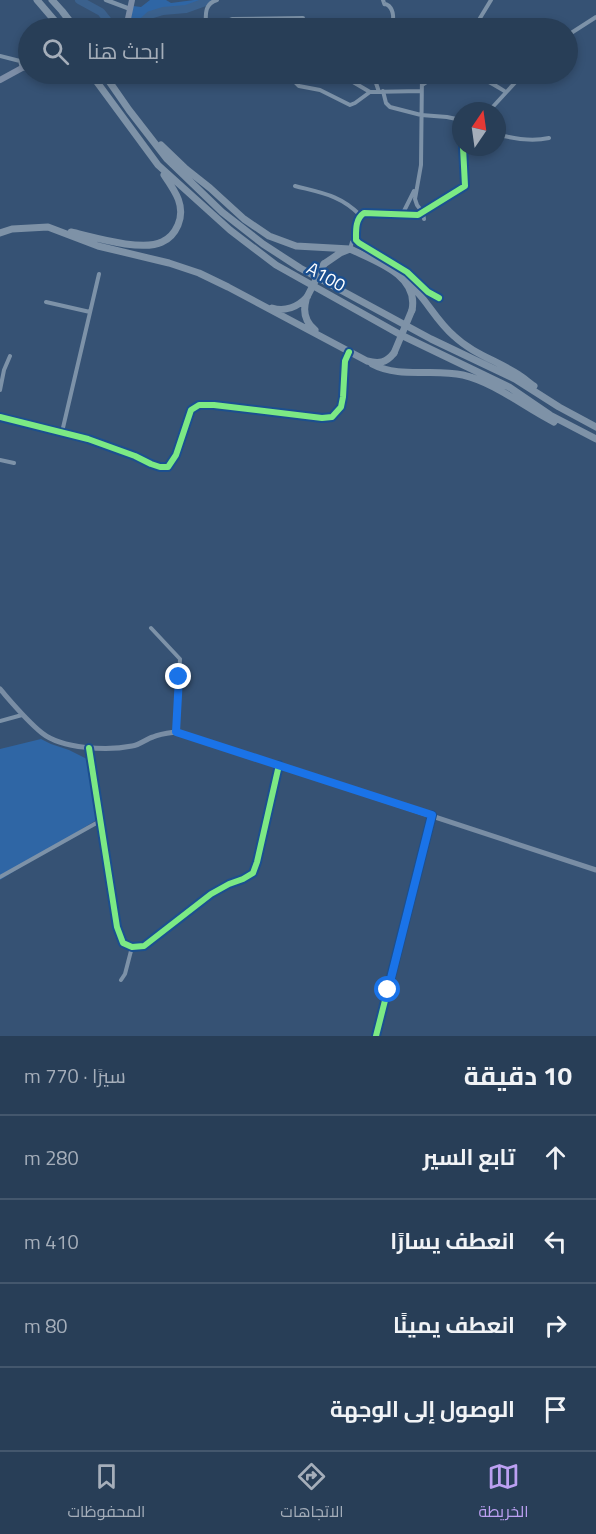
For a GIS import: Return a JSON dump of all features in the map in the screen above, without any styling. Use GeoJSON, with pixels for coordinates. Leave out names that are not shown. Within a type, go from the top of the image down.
{"type":"FeatureCollection","features":[{"type":"Feature","properties":{"kind":"highway"},"geometry":{"type":"LineString","coordinates":[[37,0],[52,18]]}},
{"type":"Feature","properties":{"kind":"highway"},"geometry":{"type":"LineString","coordinates":[[52,0],[68,18]]}},
{"type":"Feature","properties":{"kind":"highway","name":"A100"},"geometry":{"type":"LineString","coordinates":[[99,84],[158,165],[230,230],[284,270],[401,335],[509,387],[550,415],[596,440]]}},
{"type":"Feature","properties":{"kind":"highway","name":"A100"},"geometry":{"type":"LineString","coordinates":[[111,84],[167,159],[222,212],[281,257],[431,339],[515,379],[596,427]]}},
{"type":"Feature","properties":{"kind":"highway"},"geometry":{"type":"LineString","coordinates":[[129,110],[165,149],[244,219],[269,236],[296,246],[350,249],[388,268],[413,286],[437,320],[454,337],[477,353],[519,375],[559,406]]}},
{"type":"Feature","properties":{"kind":"highway"},"geometry":{"type":"LineString","coordinates":[[0,234],[12,229],[48,228],[129,244],[152,245],[162,242],[176,230],[181,211],[176,193],[158,165]]}},
{"type":"Feature","properties":{"kind":"highway"},"geometry":{"type":"LineString","coordinates":[[48,228],[98,246],[169,263],[199,273],[328,339]]}},
{"type":"Feature","properties":{"kind":"highway"},"geometry":{"type":"LineString","coordinates":[[350,249],[324,264],[307,297],[304,308],[305,317],[311,327],[377,367],[405,373],[445,372],[465,375],[513,397],[557,423],[583,433]]}},
{"type":"Feature","properties":{"kind":"highway"},"geometry":{"type":"LineString","coordinates":[[367,361],[384,362],[394,353],[412,310],[413,295],[404,279]]}},
{"type":"Feature","properties":{"kind":"highway"},"geometry":{"type":"LineString","coordinates":[[249,299],[276,310],[301,303],[307,297]]}},
{"type":"Feature","properties":{"kind":"main road"},"geometry":{"type":"LineString","coordinates":[[128,18],[132,0]]}},
{"type":"Feature","properties":{"kind":"main road"},"geometry":{"type":"LineString","coordinates":[[0,80],[18,71]]}},
{"type":"Feature","properties":{"kind":"main road"},"geometry":{"type":"LineString","coordinates":[[0,689],[23,715],[53,740],[89,748],[131,747],[153,737],[176,732],[596,870]]}},
{"type":"Feature","properties":{"kind":"street"},"geometry":{"type":"LineString","coordinates":[[108,0],[130,9]]}},
{"type":"Feature","properties":{"kind":"street"},"geometry":{"type":"LineString","coordinates":[[207,18],[207,7],[211,2],[217,0]]}},
{"type":"Feature","properties":{"kind":"street"},"geometry":{"type":"LineString","coordinates":[[383,0],[391,8],[393,18]]}},
{"type":"Feature","properties":{"kind":"street"},"geometry":{"type":"LineString","coordinates":[[480,18],[491,0]]}},
{"type":"Feature","properties":{"kind":"street"},"geometry":{"type":"LineString","coordinates":[[578,28],[596,17]]}},
{"type":"Feature","properties":{"kind":"street"},"geometry":{"type":"LineString","coordinates":[[0,57],[18,61]]}},
{"type":"Feature","properties":{"kind":"street"},"geometry":{"type":"LineString","coordinates":[[297,84],[318,89],[350,105],[370,92]]}},
{"type":"Feature","properties":{"kind":"street"},"geometry":{"type":"LineString","coordinates":[[356,84],[370,92],[421,91]]}},
{"type":"Feature","properties":{"kind":"street"},"geometry":{"type":"LineString","coordinates":[[377,84],[390,107],[422,115],[452,118]]}},
{"type":"Feature","properties":{"kind":"street"},"geometry":{"type":"LineString","coordinates":[[424,84],[421,86],[420,165],[415,199],[424,219]]}},
{"type":"Feature","properties":{"kind":"street"},"geometry":{"type":"LineString","coordinates":[[493,84],[506,92]]}},
{"type":"Feature","properties":{"kind":"street"},"geometry":{"type":"LineString","coordinates":[[497,102],[514,84]]}},
{"type":"Feature","properties":{"kind":"street"},"geometry":{"type":"LineString","coordinates":[[506,136],[538,141],[549,138]]}},
{"type":"Feature","properties":{"kind":"street"},"geometry":{"type":"LineString","coordinates":[[360,215],[363,213],[418,215],[423,213],[438,201],[465,186],[463,156]]}},
{"type":"Feature","properties":{"kind":"street"},"geometry":{"type":"LineString","coordinates":[[402,215],[416,185]]}},
{"type":"Feature","properties":{"kind":"street"},"geometry":{"type":"LineString","coordinates":[[295,186],[342,200],[360,215]]}},
{"type":"Feature","properties":{"kind":"street"},"geometry":{"type":"LineString","coordinates":[[350,249],[352,242],[356,240],[360,215]]}},
{"type":"Feature","properties":{"kind":"street"},"geometry":{"type":"LineString","coordinates":[[356,240],[407,272],[428,292],[439,298]]}},
{"type":"Feature","properties":{"kind":"street"},"geometry":{"type":"LineString","coordinates":[[62,432],[99,274]]}},
{"type":"Feature","properties":{"kind":"street"},"geometry":{"type":"LineString","coordinates":[[46,302],[90,312]]}},
{"type":"Feature","properties":{"kind":"street"},"geometry":{"type":"LineString","coordinates":[[0,417],[62,432],[113,448],[160,467],[168,467],[176,455],[191,410],[199,405],[322,418],[332,417],[341,406],[345,361],[349,352]]}},
{"type":"Feature","properties":{"kind":"street"},"geometry":{"type":"LineString","coordinates":[[0,390],[4,370],[10,356]]}},
{"type":"Feature","properties":{"kind":"street"},"geometry":{"type":"LineString","coordinates":[[0,460],[14,464]]}},
{"type":"Feature","properties":{"kind":"street"},"geometry":{"type":"LineString","coordinates":[[151,628],[180,659],[176,732]]}},
{"type":"Feature","properties":{"kind":"street"},"geometry":{"type":"LineString","coordinates":[[0,721],[23,715]]}},
{"type":"Feature","properties":{"kind":"street"},"geometry":{"type":"LineString","coordinates":[[89,748],[117,927],[123,943],[132,947],[144,945],[211,894],[253,873],[279,765]]}},
{"type":"Feature","properties":{"kind":"street"},"geometry":{"type":"LineString","coordinates":[[376,1036],[432,815]]}},
{"type":"Feature","properties":{"kind":"street"},"geometry":{"type":"LineString","coordinates":[[0,877],[100,821]]}},
{"type":"Feature","properties":{"kind":"street"},"geometry":{"type":"LineString","coordinates":[[121,980],[125,974],[132,947]]}},
{"type":"Feature","properties":{"kind":"shaded area"},"geometry":{"type":"Polygon","coordinates":[[[150,0],[166,0],[171,3],[211,0],[161,10],[143,18],[131,18],[133,6],[141,7],[150,0]]]}},
{"type":"Feature","properties":{"kind":"shaded area"},"geometry":{"type":"Polygon","coordinates":[[[41,739],[89,760],[98,819],[0,880],[0,749],[41,739]]]}},
{"type":"Feature","properties":{"kind":"waterway"},"geometry":{"type":"LineString","coordinates":[[79,0],[101,12],[106,18]]}},
{"type":"Feature","properties":{"kind":"waterway"},"geometry":{"type":"LineString","coordinates":[[147,18],[163,11],[186,9],[211,0]]}},
{"type":"Feature","properties":{"kind":"cycle path"},"geometry":{"type":"LineString","coordinates":[[439,298],[428,292],[407,272],[359,243],[356,240],[357,225],[364,213],[418,215],[465,186],[463,156]]}},
{"type":"Feature","properties":{"kind":"cycle path"},"geometry":{"type":"LineString","coordinates":[[0,417],[88,439],[151,464],[168,467],[176,455],[191,410],[199,405],[322,418],[332,417],[341,407],[345,361],[349,352]]}},
{"type":"Feature","properties":{"kind":"cycle path"},"geometry":{"type":"LineString","coordinates":[[89,748],[117,927],[123,943],[132,947],[144,946],[211,894],[253,873],[279,765]]}},
{"type":"Feature","properties":{"kind":"cycle path"},"geometry":{"type":"LineString","coordinates":[[376,1036],[432,815]]}},
{"type":"Feature","properties":{"kind":"route"},"geometry":{"type":"LineString","coordinates":[[179,677],[176,732],[432,815],[388,990]]}}]}
